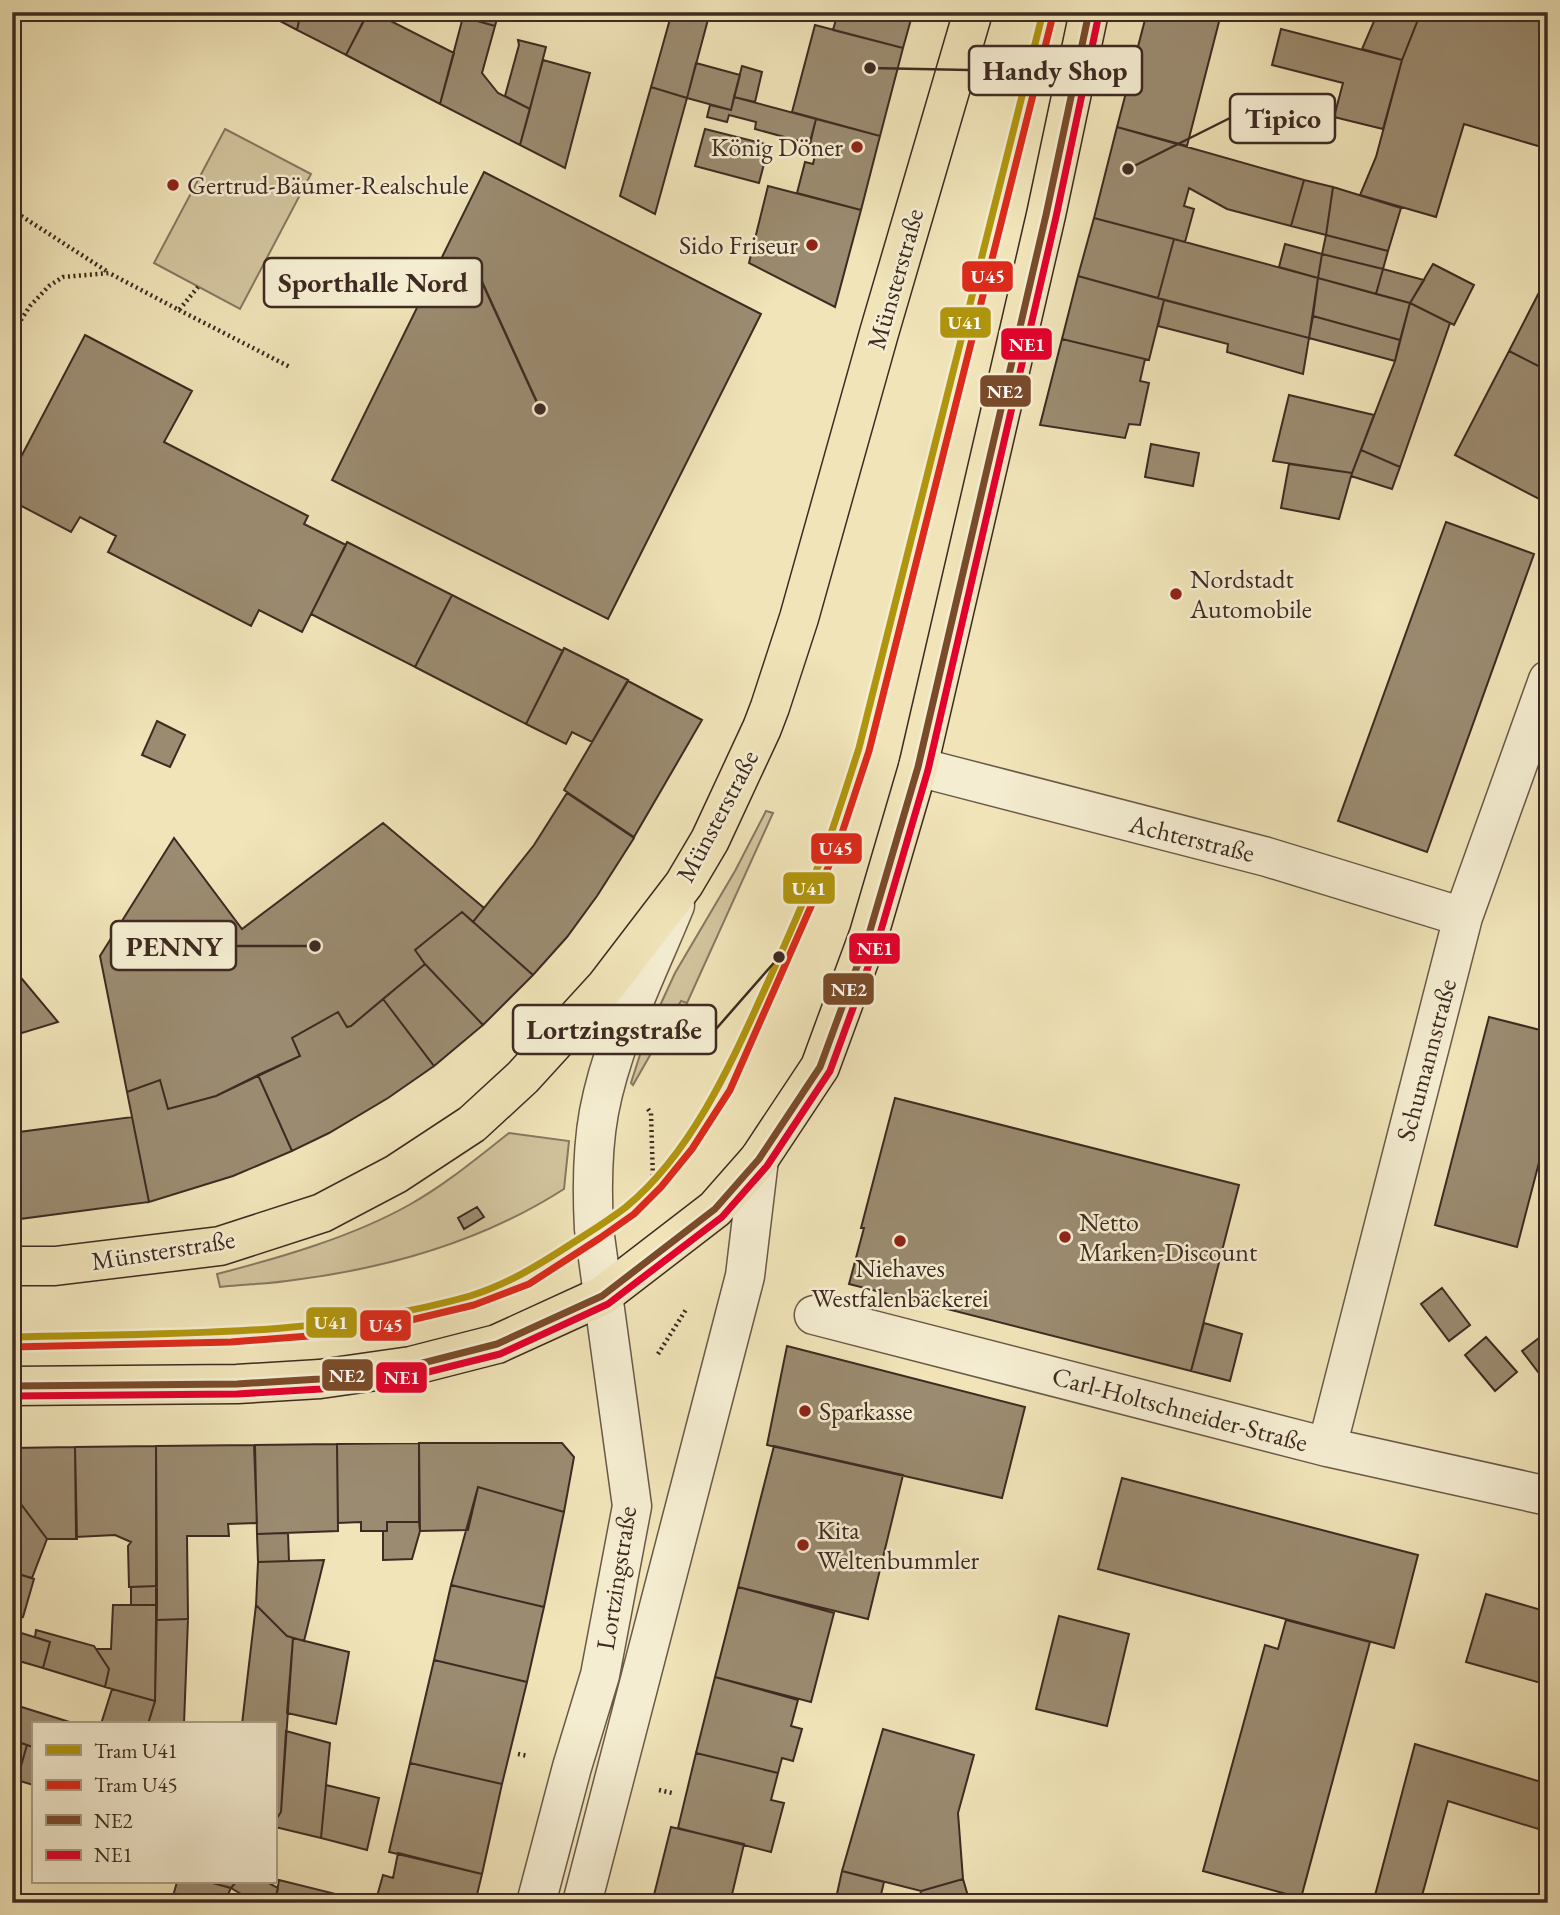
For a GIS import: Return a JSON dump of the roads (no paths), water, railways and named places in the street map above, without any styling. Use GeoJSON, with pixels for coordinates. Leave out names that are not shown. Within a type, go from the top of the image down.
{"type":"FeatureCollection","features":[{"type":"Feature","properties":{"kind":"main road","name":"Münsterstraße"},"geometry":{"type":"LineString","coordinates":[[12,1266],[55,1266],[220,1246],[322,1213],[396,1174],[472,1124],[523,1077],[606,986],[684,884],[710,840],[762,728],[803,605],[879,332],[973,12]]}},
{"type":"Feature","properties":{"kind":"main road"},"geometry":{"type":"LineString","coordinates":[[12,1386],[237,1384],[320,1379],[411,1366],[497,1344],[602,1296],[715,1209],[759,1159],[820,1067],[869,934],[918,767],[1046,215],[1089,12]]}},
{"type":"Feature","properties":{"kind":"street","name":"Schumannstraße"},"geometry":{"type":"LineString","coordinates":[[1327,1447],[1463,917],[1548,680]]}},
{"type":"Feature","properties":{"kind":"street","name":"Achterstraße"},"geometry":{"type":"LineString","coordinates":[[918,767],[1266,857],[1463,917]]}},
{"type":"Feature","properties":{"kind":"street","name":"Lortzingstraße"},"geometry":{"type":"LineString","coordinates":[[536,1903],[600,1675],[632,1506],[594,1230],[592,1194],[598,1114],[620,1041],[684,884]]}},
{"type":"Feature","properties":{"kind":"street","name":"Lortzingstraße"},"geometry":{"type":"LineString","coordinates":[[582,1903],[745,1276],[759,1159]]}},
{"type":"Feature","properties":{"kind":"street","name":"Carl-Holtschneider-Straße"},"geometry":{"type":"LineString","coordinates":[[814,1315],[1327,1447],[1548,1496]]}},
{"type":"Feature","properties":{"kind":"tram line","name":"U41"},"geometry":{"type":"LineString","coordinates":[[12,1337],[242,1331],[300,1326],[414,1310],[470,1296],[521,1274],[605,1222],[626,1207],[672,1159],[692,1132],[741,1042],[814,877],[848,783],[1043,12]]}},
{"type":"Feature","properties":{"kind":"tram line","name":"U45"},"geometry":{"type":"LineString","coordinates":[[12,1347],[231,1342],[322,1335],[390,1325],[474,1305],[529,1284],[634,1214],[661,1187],[692,1149],[730,1090],[838,845],[869,751],[1053,15]]}},
{"type":"Feature","properties":{"kind":"place","name":"Handy Shop"},"geometry":{"type":"Point","coordinates":[870,68]}},
{"type":"Feature","properties":{"kind":"place","name":"König Döner"},"geometry":{"type":"Point","coordinates":[857,147]}},
{"type":"Feature","properties":{"kind":"place","name":"Tipico"},"geometry":{"type":"Point","coordinates":[1128,169]}},
{"type":"Feature","properties":{"kind":"place","name":"Gertrud-Bäumer-Realschule"},"geometry":{"type":"Point","coordinates":[173,185]}},
{"type":"Feature","properties":{"kind":"place","name":"Sido Friseur"},"geometry":{"type":"Point","coordinates":[812,245]}},
{"type":"Feature","properties":{"kind":"place","name":"Sporthalle Nord"},"geometry":{"type":"Point","coordinates":[540,409]}},
{"type":"Feature","properties":{"kind":"place","name":"Nordstadt Automobile"},"geometry":{"type":"Point","coordinates":[1176,594]}},
{"type":"Feature","properties":{"kind":"place","name":"PENNY"},"geometry":{"type":"Point","coordinates":[315,946]}},
{"type":"Feature","properties":{"kind":"place","name":"Lortzingstraße"},"geometry":{"type":"Point","coordinates":[779,957]}},
{"type":"Feature","properties":{"kind":"place","name":"Netto Marken-Discount"},"geometry":{"type":"Point","coordinates":[1065,1237]}},
{"type":"Feature","properties":{"kind":"place","name":"Niehaves Westfalenbäckerei"},"geometry":{"type":"Point","coordinates":[900,1241]}},
{"type":"Feature","properties":{"kind":"place","name":"Sparkasse"},"geometry":{"type":"Point","coordinates":[805,1411]}},
{"type":"Feature","properties":{"kind":"place","name":"Kita Weltenbummler"},"geometry":{"type":"Point","coordinates":[803,1545]}}]}
